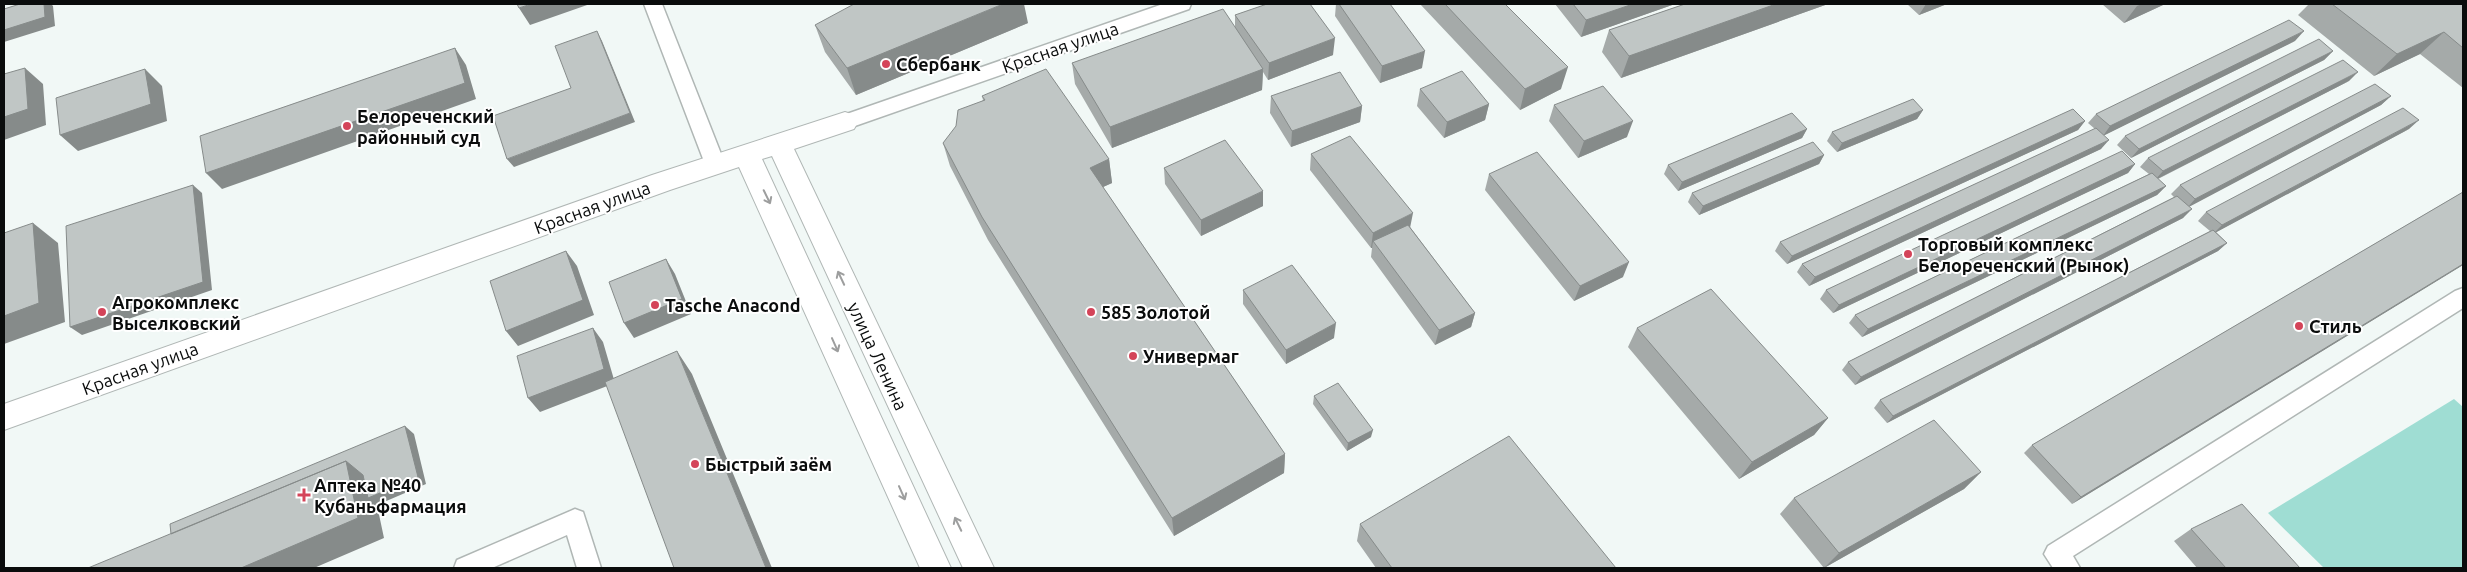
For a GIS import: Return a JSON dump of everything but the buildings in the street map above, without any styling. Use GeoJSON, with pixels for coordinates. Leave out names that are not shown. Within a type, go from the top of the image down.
{"type":"FeatureCollection","features":[{"type":"Feature","properties":{"kind":"street","name":"Красная улица"},"geometry":{"type":"LineString","coordinates":[[4,417],[715,164],[845,122]]}},
{"type":"Feature","properties":{"kind":"street","name":"улица Ленина"},"geometry":{"type":"LineString","coordinates":[[779,143],[979,568]]}},
{"type":"Feature","properties":{"kind":"street","name":"улица Ленина"},"geometry":{"type":"LineString","coordinates":[[746,154],[936,568]]}},
{"type":"Feature","properties":{"kind":"lane"},"geometry":{"type":"LineString","coordinates":[[653,4],[715,164]]}},
{"type":"Feature","properties":{"kind":"lane","name":"Красная улица"},"geometry":{"type":"LineString","coordinates":[[845,122],[1182,4]]}},
{"type":"Feature","properties":{"kind":"lane"},"geometry":{"type":"LineString","coordinates":[[2068,568],[2056,554],[2463,297]]}},
{"type":"Feature","properties":{"kind":"lane"},"geometry":{"type":"LineString","coordinates":[[466,568],[575,520],[590,568]]}},
{"type":"Feature","properties":{"kind":"green space"},"geometry":{"type":"Polygon","coordinates":[[[2454,399],[2463,407],[2463,568],[2324,568],[2268,513],[2454,399]]]}},
{"type":"Feature","properties":{"kind":"place","name":"Сбербанк"},"geometry":{"type":"Point","coordinates":[886,64]}},
{"type":"Feature","properties":{"kind":"place","name":"Белореченский районный суд"},"geometry":{"type":"Point","coordinates":[347,126]}},
{"type":"Feature","properties":{"kind":"place","name":"Торговый комплекс Белореченский (Рынок)"},"geometry":{"type":"Point","coordinates":[1908,254]}},
{"type":"Feature","properties":{"kind":"place","name":"Tasche Anacond"},"geometry":{"type":"Point","coordinates":[655,305]}},
{"type":"Feature","properties":{"kind":"place","name":"Агрокомплекс Выселковский"},"geometry":{"type":"Point","coordinates":[102,312]}},
{"type":"Feature","properties":{"kind":"place","name":"585 Золотой"},"geometry":{"type":"Point","coordinates":[1091,312]}},
{"type":"Feature","properties":{"kind":"place","name":"Стиль"},"geometry":{"type":"Point","coordinates":[2299,326]}},
{"type":"Feature","properties":{"kind":"place","name":"Универмаг"},"geometry":{"type":"Point","coordinates":[1133,356]}},
{"type":"Feature","properties":{"kind":"place","name":"Быстрый заём"},"geometry":{"type":"Point","coordinates":[695,464]}},
{"type":"Feature","properties":{"kind":"place","name":"Аптека №40 Кубаньфармация"},"geometry":{"type":"Point","coordinates":[304,495]}}]}
